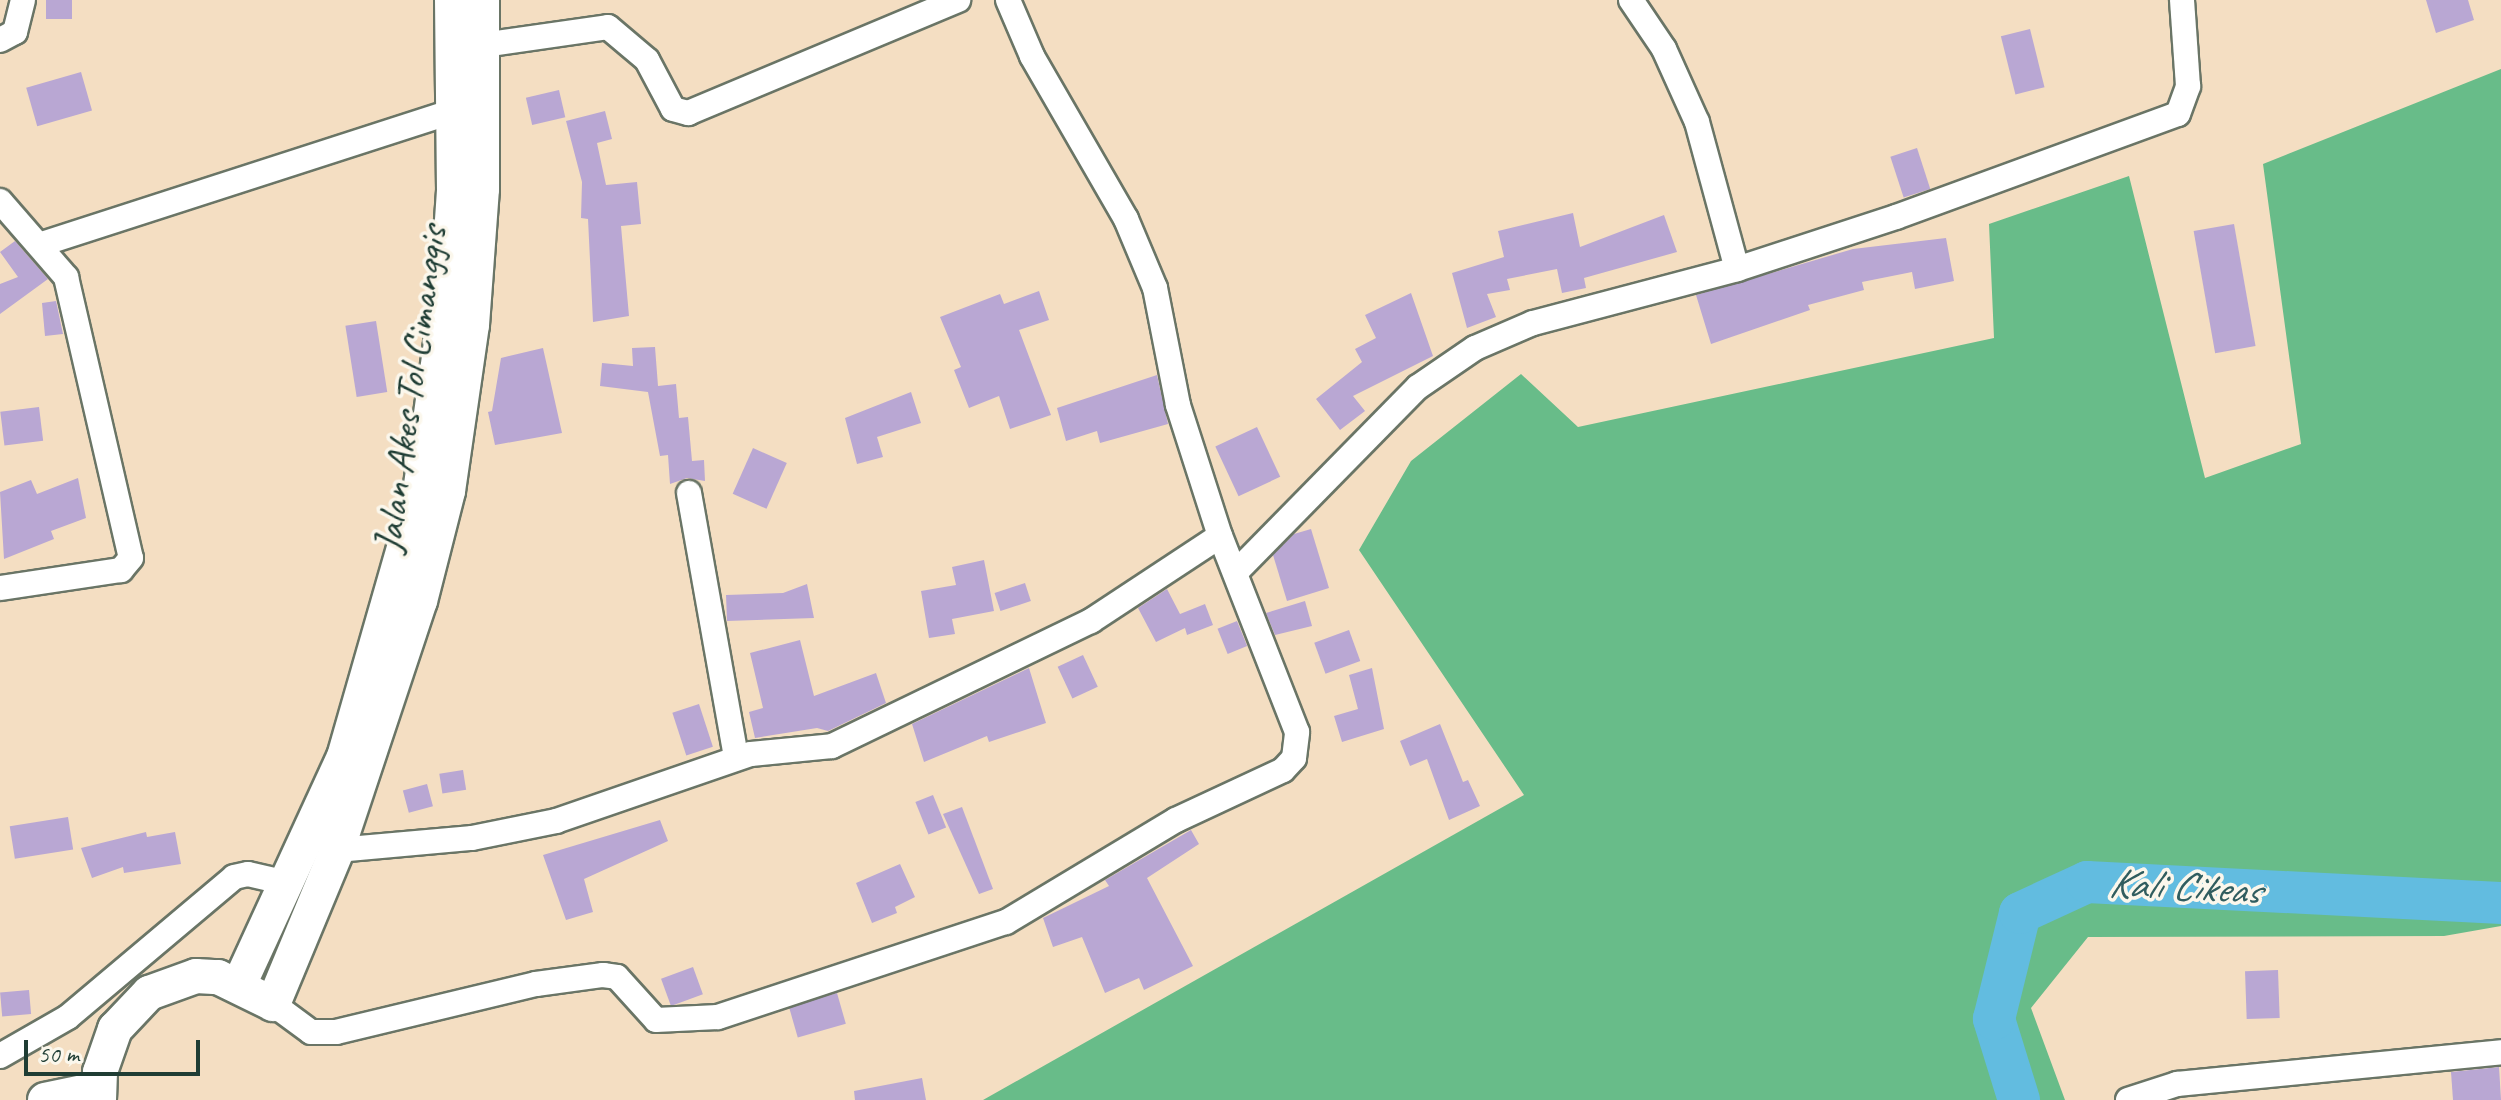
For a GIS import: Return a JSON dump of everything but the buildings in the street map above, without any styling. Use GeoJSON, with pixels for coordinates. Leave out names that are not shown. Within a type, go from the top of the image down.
{"type":"FeatureCollection","features":[{"type":"Feature","properties":{"kind":"main road","name":"Jalan Akes Tol Cimanggis"},"geometry":{"type":"LineString","coordinates":[[273,1004],[337,850],[420,601],[448,491],[472,325],[468,189],[454,111],[452,0]]}},
{"type":"Feature","properties":{"kind":"main road","name":"Jalan Akes Tol Cimanggis"},"geometry":{"type":"LineString","coordinates":[[239,985],[344,757],[420,492],[446,308],[468,189],[483,45],[482,0]]}},
{"type":"Feature","properties":{"kind":"main road"},"geometry":{"type":"LineString","coordinates":[[45,1100],[98,1095],[115,1029],[149,993],[196,976],[239,985],[273,1004]]}},
{"type":"Feature","properties":{"kind":"street"},"geometry":{"type":"LineString","coordinates":[[0,40],[15,32],[23,0]]}},
{"type":"Feature","properties":{"kind":"street"},"geometry":{"type":"LineString","coordinates":[[483,45],[608,27],[647,60],[673,109],[688,113],[958,0]]}},
{"type":"Feature","properties":{"kind":"street"},"geometry":{"type":"LineString","coordinates":[[273,1004],[311,1032],[336,1032],[536,984],[603,975],[617,977],[656,1020],[673,1023],[718,1017],[1006,922],[1176,820],[1283,770],[1294,758],[1297,732],[1237,571],[1220,536],[1178,405],[1155,288],[1144,259],[1066,110],[1032,56],[1008,0]]}},
{"type":"Feature","properties":{"kind":"street"},"geometry":{"type":"LineString","coordinates":[[1631,0],[1664,49],[1697,122],[1737,269]]}},
{"type":"Feature","properties":{"kind":"street"},"geometry":{"type":"LineString","coordinates":[[1237,571],[1408,397],[1448,364],[1533,323],[1737,269],[2178,114],[2188,86],[2182,0]]}},
{"type":"Feature","properties":{"kind":"street"},"geometry":{"type":"LineString","coordinates":[[42,244],[454,111]]}},
{"type":"Feature","properties":{"kind":"street"},"geometry":{"type":"LineString","coordinates":[[0,201],[42,244],[66,277],[131,558],[121,570],[0,588]]}},
{"type":"Feature","properties":{"kind":"street"},"geometry":{"type":"LineString","coordinates":[[689,493],[736,758]]}},
{"type":"Feature","properties":{"kind":"street"},"geometry":{"type":"LineString","coordinates":[[337,850],[472,838],[556,821],[736,758],[832,746],[1091,621],[1220,536]]}},
{"type":"Feature","properties":{"kind":"street"},"geometry":{"type":"LineString","coordinates":[[0,1056],[68,1017],[234,877],[248,874],[286,883]]}},
{"type":"Feature","properties":{"kind":"street"},"geometry":{"type":"LineString","coordinates":[[2128,1100],[2177,1084],[2501,1052]]}},
{"type":"Feature","properties":{"kind":"green space"},"geometry":{"type":"Polygon","coordinates":[[[2501,69],[2501,926],[2444,936],[2088,937],[2031,1008],[2065,1100],[983,1100],[1524,795],[1359,550],[1411,461],[1521,374],[1578,427],[1994,338],[1989,224],[2129,176],[2205,478],[2301,444],[2263,164],[2501,69]]]}},
{"type":"Feature","properties":{"kind":"waterway","name":"Kali Cikeas"},"geometry":{"type":"LineString","coordinates":[[2019,1100],[1994,1019],[2020,913],[2087,882],[2501,903]]}}]}
